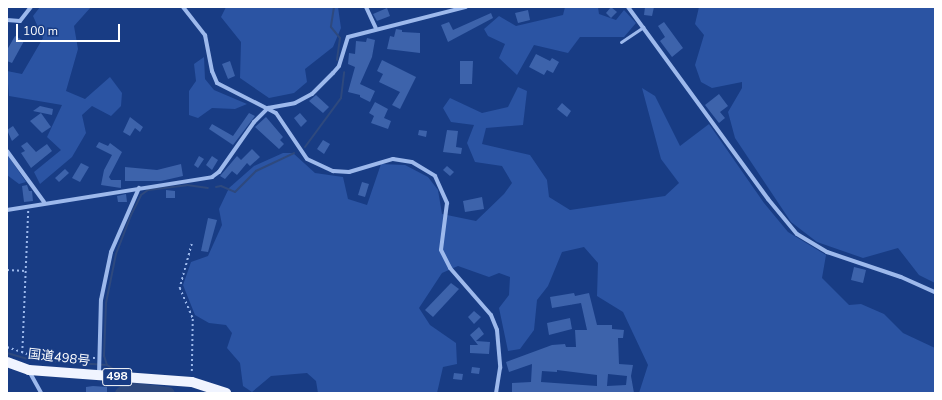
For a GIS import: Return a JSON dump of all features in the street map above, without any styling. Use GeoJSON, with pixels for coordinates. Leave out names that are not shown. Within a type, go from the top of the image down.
{"type":"FeatureCollection","features":[{"type":"Feature","properties":{"kind":"highway","name":"国道498号"},"geometry":{"type":"LineString","coordinates":[[7,362],[29,370],[99,372],[192,382],[226,393]]}},
{"type":"Feature","properties":{"kind":"street"},"geometry":{"type":"LineString","coordinates":[[7,20],[20,20],[31,7]]}},
{"type":"Feature","properties":{"kind":"street"},"geometry":{"type":"LineString","coordinates":[[183,7],[205,35],[212,71],[217,84],[228,91],[268,108],[276,113],[298,150],[317,165],[349,172],[393,159],[412,162],[434,176],[447,203],[441,250],[450,268],[491,315],[497,330],[500,368],[496,393]]}},
{"type":"Feature","properties":{"kind":"street"},"geometry":{"type":"LineString","coordinates":[[366,7],[376,28]]}},
{"type":"Feature","properties":{"kind":"street"},"geometry":{"type":"LineString","coordinates":[[7,210],[44,202],[212,177],[219,172],[254,122],[268,108],[295,103],[312,94],[339,66],[348,37],[376,28],[466,7]]}},
{"type":"Feature","properties":{"kind":"street"},"geometry":{"type":"LineString","coordinates":[[628,7],[768,199],[797,234],[826,252],[901,277],[935,292]]}},
{"type":"Feature","properties":{"kind":"street"},"geometry":{"type":"LineString","coordinates":[[7,151],[44,202]]}},
{"type":"Feature","properties":{"kind":"street"},"geometry":{"type":"LineString","coordinates":[[99,372],[101,300],[111,252],[139,188]]}},
{"type":"Feature","properties":{"kind":"street"},"geometry":{"type":"LineString","coordinates":[[29,370],[41,393]]}},
{"type":"Feature","properties":{"kind":"lane"},"geometry":{"type":"LineString","coordinates":[[621,42],[643,27]]}},
{"type":"Feature","properties":{"kind":"path"},"geometry":{"type":"LineString","coordinates":[[22,353],[28,206]]}},
{"type":"Feature","properties":{"kind":"path"},"geometry":{"type":"LineString","coordinates":[[192,244],[180,288],[193,319],[192,382]]}},
{"type":"Feature","properties":{"kind":"path"},"geometry":{"type":"LineString","coordinates":[[7,270],[26,271]]}},
{"type":"Feature","properties":{"kind":"path"},"geometry":{"type":"LineString","coordinates":[[7,347],[33,356],[99,359]]}},
{"type":"Feature","properties":{"kind":"shaded area"},"geometry":{"type":"Polygon","coordinates":[[[40,7],[91,7],[74,26],[78,49],[66,91],[85,99],[110,77],[122,93],[121,106],[111,116],[92,106],[82,115],[86,133],[72,157],[40,184],[34,172],[61,150],[47,137],[62,105],[9,96],[7,71],[22,74],[43,38],[33,16],[40,7]]]}},
{"type":"Feature","properties":{"kind":"shaded area"},"geometry":{"type":"Polygon","coordinates":[[[226,7],[338,7],[341,28],[333,47],[305,69],[307,82],[294,93],[269,98],[240,78],[241,42],[221,17],[226,7]]]}},
{"type":"Feature","properties":{"kind":"shaded area"},"geometry":{"type":"Polygon","coordinates":[[[565,7],[598,7],[599,14],[616,20],[624,10],[636,23],[624,37],[580,37],[568,53],[534,45],[517,75],[499,58],[505,44],[488,36],[484,29],[499,16],[516,26],[563,15],[565,7]]]}},
{"type":"Feature","properties":{"kind":"shaded area"},"geometry":{"type":"Polygon","coordinates":[[[699,7],[935,7],[935,283],[919,275],[898,248],[863,258],[817,242],[791,222],[735,138],[728,112],[742,88],[742,82],[712,88],[701,82],[695,65],[704,35],[695,24],[699,7]]]}},
{"type":"Feature","properties":{"kind":"shaded area"},"geometry":{"type":"Polygon","coordinates":[[[204,57],[205,79],[214,90],[247,104],[235,109],[212,108],[198,118],[189,115],[189,91],[196,81],[194,64],[204,57]]]}},
{"type":"Feature","properties":{"kind":"shaded area"},"geometry":{"type":"Polygon","coordinates":[[[518,87],[527,91],[523,125],[486,128],[482,144],[530,155],[547,180],[549,197],[570,210],[665,196],[679,183],[661,159],[642,88],[655,96],[680,146],[709,124],[764,203],[788,232],[826,255],[822,278],[849,305],[861,304],[884,314],[903,333],[935,348],[935,393],[639,393],[648,365],[623,312],[597,296],[598,263],[584,247],[562,252],[548,286],[537,300],[534,330],[520,349],[508,351],[499,308],[509,295],[510,277],[499,273],[489,277],[458,266],[442,273],[419,308],[430,325],[456,343],[457,364],[443,367],[437,393],[318,393],[316,381],[307,373],[271,376],[252,392],[243,386],[240,363],[227,348],[232,333],[226,325],[209,323],[195,315],[183,285],[191,262],[208,256],[222,225],[219,209],[229,188],[254,166],[283,153],[293,153],[315,173],[343,177],[348,199],[367,205],[381,164],[405,165],[428,177],[438,190],[442,214],[476,221],[504,194],[512,183],[502,166],[475,162],[467,143],[474,125],[451,122],[443,108],[450,98],[482,113],[508,107],[518,87]]]}},
{"type":"Feature","properties":{"kind":"shaded area"},"geometry":{"type":"Polygon","coordinates":[[[7,154],[26,182],[19,184],[7,175],[7,154]]]}},
{"type":"Feature","properties":{"kind":"building"},"geometry":{"type":"Polygon","coordinates":[[[611,7],[617,12],[611,18],[606,13],[611,7]]]}},
{"type":"Feature","properties":{"kind":"building"},"geometry":{"type":"Polygon","coordinates":[[[645,7],[654,7],[652,16],[644,15],[645,7]]]}},
{"type":"Feature","properties":{"kind":"building"},"geometry":{"type":"Polygon","coordinates":[[[387,8],[390,16],[377,21],[373,14],[387,8]]]}},
{"type":"Feature","properties":{"kind":"building"},"geometry":{"type":"Polygon","coordinates":[[[528,10],[530,20],[518,23],[515,13],[528,10]]]}},
{"type":"Feature","properties":{"kind":"building"},"geometry":{"type":"Polygon","coordinates":[[[491,13],[493,18],[448,42],[441,25],[449,22],[453,30],[491,13]]]}},
{"type":"Feature","properties":{"kind":"building"},"geometry":{"type":"Polygon","coordinates":[[[664,22],[683,48],[672,57],[660,41],[665,37],[658,26],[664,22]]]}},
{"type":"Feature","properties":{"kind":"building"},"geometry":{"type":"Polygon","coordinates":[[[396,29],[402,30],[402,32],[420,33],[420,53],[387,49],[390,36],[394,37],[396,29]]]}},
{"type":"Feature","properties":{"kind":"building"},"geometry":{"type":"Polygon","coordinates":[[[15,36],[24,41],[12,63],[7,61],[7,50],[15,36]]]}},
{"type":"Feature","properties":{"kind":"building"},"geometry":{"type":"Polygon","coordinates":[[[367,38],[375,40],[372,57],[360,84],[375,91],[370,102],[360,97],[360,95],[348,92],[355,67],[348,64],[349,53],[355,54],[356,41],[366,42],[367,38]]]}},
{"type":"Feature","properties":{"kind":"building"},"geometry":{"type":"Polygon","coordinates":[[[536,54],[550,61],[552,58],[559,62],[553,73],[547,70],[544,75],[529,67],[536,54]]]}},
{"type":"Feature","properties":{"kind":"building"},"geometry":{"type":"Polygon","coordinates":[[[382,60],[416,77],[400,109],[392,105],[400,92],[379,82],[383,74],[377,71],[382,60]]]}},
{"type":"Feature","properties":{"kind":"building"},"geometry":{"type":"Polygon","coordinates":[[[230,61],[235,76],[228,79],[222,64],[230,61]]]}},
{"type":"Feature","properties":{"kind":"building"},"geometry":{"type":"Polygon","coordinates":[[[460,61],[473,61],[472,84],[460,84],[460,61]]]}},
{"type":"Feature","properties":{"kind":"building"},"geometry":{"type":"Polygon","coordinates":[[[719,94],[728,106],[720,112],[725,118],[719,123],[705,105],[719,94]]]}},
{"type":"Feature","properties":{"kind":"building"},"geometry":{"type":"Polygon","coordinates":[[[316,95],[329,107],[323,113],[309,101],[316,95]]]}},
{"type":"Feature","properties":{"kind":"building"},"geometry":{"type":"Polygon","coordinates":[[[375,102],[388,109],[384,118],[391,121],[388,129],[371,123],[374,116],[369,113],[375,102]]]}},
{"type":"Feature","properties":{"kind":"building"},"geometry":{"type":"Polygon","coordinates":[[[562,103],[571,111],[567,117],[557,109],[562,103]]]}},
{"type":"Feature","properties":{"kind":"building"},"geometry":{"type":"Polygon","coordinates":[[[40,106],[53,109],[52,115],[33,111],[40,106]]]}},
{"type":"Feature","properties":{"kind":"building"},"geometry":{"type":"Polygon","coordinates":[[[41,113],[51,127],[42,133],[30,121],[41,113]]]}},
{"type":"Feature","properties":{"kind":"building"},"geometry":{"type":"Polygon","coordinates":[[[249,113],[255,116],[233,145],[209,129],[212,124],[233,136],[249,113]]]}},
{"type":"Feature","properties":{"kind":"building"},"geometry":{"type":"Polygon","coordinates":[[[300,113],[307,121],[301,127],[294,118],[300,113]]]}},
{"type":"Feature","properties":{"kind":"building"},"geometry":{"type":"Polygon","coordinates":[[[130,117],[143,127],[140,132],[135,128],[130,136],[123,132],[130,117]]]}},
{"type":"Feature","properties":{"kind":"building"},"geometry":{"type":"Polygon","coordinates":[[[266,117],[283,137],[280,140],[284,144],[279,149],[255,127],[266,117]]]}},
{"type":"Feature","properties":{"kind":"building"},"geometry":{"type":"Polygon","coordinates":[[[13,126],[19,135],[12,141],[7,130],[13,126]]]}},
{"type":"Feature","properties":{"kind":"building"},"geometry":{"type":"Polygon","coordinates":[[[419,130],[427,131],[426,137],[418,135],[419,130]]]}},
{"type":"Feature","properties":{"kind":"building"},"geometry":{"type":"Polygon","coordinates":[[[447,130],[458,131],[456,147],[462,148],[461,154],[443,152],[447,130]]]}},
{"type":"Feature","properties":{"kind":"building"},"geometry":{"type":"Polygon","coordinates":[[[323,140],[330,144],[324,154],[317,149],[323,140]]]}},
{"type":"Feature","properties":{"kind":"building"},"geometry":{"type":"Polygon","coordinates":[[[27,142],[36,152],[47,144],[52,151],[31,168],[21,153],[25,151],[21,146],[27,142]]]}},
{"type":"Feature","properties":{"kind":"building"},"geometry":{"type":"Polygon","coordinates":[[[99,142],[108,146],[110,143],[122,152],[109,177],[111,180],[121,180],[121,188],[101,185],[104,170],[112,155],[96,147],[99,142]]]}},
{"type":"Feature","properties":{"kind":"building"},"geometry":{"type":"Polygon","coordinates":[[[252,149],[260,157],[250,166],[247,163],[237,175],[232,171],[225,179],[220,176],[237,156],[241,160],[252,149]]]}},
{"type":"Feature","properties":{"kind":"building"},"geometry":{"type":"Polygon","coordinates":[[[199,156],[204,159],[198,168],[194,165],[199,156]]]}},
{"type":"Feature","properties":{"kind":"building"},"geometry":{"type":"Polygon","coordinates":[[[212,156],[218,160],[212,170],[206,165],[212,156]]]}},
{"type":"Feature","properties":{"kind":"building"},"geometry":{"type":"Polygon","coordinates":[[[81,163],[89,167],[80,182],[72,178],[81,163]]]}},
{"type":"Feature","properties":{"kind":"building"},"geometry":{"type":"Polygon","coordinates":[[[181,164],[183,176],[161,181],[125,181],[125,167],[157,170],[181,164]]]}},
{"type":"Feature","properties":{"kind":"building"},"geometry":{"type":"Polygon","coordinates":[[[447,166],[454,172],[450,176],[443,170],[447,166]]]}},
{"type":"Feature","properties":{"kind":"building"},"geometry":{"type":"Polygon","coordinates":[[[65,169],[69,173],[59,182],[55,178],[65,169]]]}},
{"type":"Feature","properties":{"kind":"building"},"geometry":{"type":"Polygon","coordinates":[[[362,182],[369,184],[365,197],[358,195],[362,182]]]}},
{"type":"Feature","properties":{"kind":"building"},"geometry":{"type":"Polygon","coordinates":[[[27,185],[29,191],[32,191],[33,201],[24,202],[22,186],[27,185]]]}},
{"type":"Feature","properties":{"kind":"building"},"geometry":{"type":"Polygon","coordinates":[[[166,190],[175,191],[175,198],[166,198],[166,190]]]}},
{"type":"Feature","properties":{"kind":"building"},"geometry":{"type":"Polygon","coordinates":[[[126,194],[127,202],[118,202],[117,196],[126,194]]]}},
{"type":"Feature","properties":{"kind":"building"},"geometry":{"type":"Polygon","coordinates":[[[482,197],[484,209],[465,212],[463,201],[482,197]]]}},
{"type":"Feature","properties":{"kind":"building"},"geometry":{"type":"Polygon","coordinates":[[[208,218],[217,220],[208,252],[201,251],[208,218]]]}},
{"type":"Feature","properties":{"kind":"building"},"geometry":{"type":"Polygon","coordinates":[[[854,267],[866,270],[863,283],[851,280],[854,267]]]}},
{"type":"Feature","properties":{"kind":"building"},"geometry":{"type":"Polygon","coordinates":[[[451,283],[459,289],[433,317],[425,310],[451,283]]]}},
{"type":"Feature","properties":{"kind":"building"},"geometry":{"type":"Polygon","coordinates":[[[574,293],[575,296],[589,293],[597,325],[612,325],[612,329],[624,330],[623,338],[618,338],[619,364],[633,365],[631,376],[634,393],[512,393],[512,383],[531,382],[532,364],[509,372],[506,362],[552,345],[565,344],[566,347],[576,347],[575,330],[587,330],[581,303],[552,308],[550,297],[574,293]],[[557,370],[557,372],[542,371],[541,382],[597,386],[597,375],[557,370]],[[608,374],[607,386],[626,385],[627,376],[608,374]]]}},
{"type":"Feature","properties":{"kind":"building"},"geometry":{"type":"Polygon","coordinates":[[[474,311],[481,317],[474,324],[468,317],[474,311]]]}},
{"type":"Feature","properties":{"kind":"building"},"geometry":{"type":"Polygon","coordinates":[[[570,318],[572,329],[549,335],[547,323],[570,318]]]}},
{"type":"Feature","properties":{"kind":"building"},"geometry":{"type":"Polygon","coordinates":[[[479,327],[484,334],[476,341],[490,342],[489,354],[470,353],[470,345],[478,345],[470,335],[479,327]]]}},
{"type":"Feature","properties":{"kind":"building"},"geometry":{"type":"Polygon","coordinates":[[[472,367],[480,368],[479,374],[471,373],[472,367]]]}},
{"type":"Feature","properties":{"kind":"building"},"geometry":{"type":"Polygon","coordinates":[[[454,373],[463,374],[462,380],[453,379],[454,373]]]}},
{"type":"Feature","properties":{"kind":"building"},"geometry":{"type":"Polygon","coordinates":[[[86,387],[107,387],[107,393],[86,393],[86,387]]]}},
{"type":"Feature","properties":{"kind":"waterway"},"geometry":{"type":"LineString","coordinates":[[334,7],[331,27],[340,38],[337,60]]}},
{"type":"Feature","properties":{"kind":"waterway"},"geometry":{"type":"LineString","coordinates":[[305,147],[341,98],[344,72]]}},
{"type":"Feature","properties":{"kind":"waterway"},"geometry":{"type":"LineString","coordinates":[[216,187],[221,186],[235,192],[256,171],[294,153]]}},
{"type":"Feature","properties":{"kind":"waterway"},"geometry":{"type":"LineString","coordinates":[[116,371],[107,365],[104,356],[106,303],[116,254],[131,215],[141,195],[148,190],[187,185],[208,188]]}},
{"type":"Feature","properties":{"kind":"waterway"},"geometry":{"type":"LineString","coordinates":[[7,353],[32,360],[107,365]]}},
{"type":"Feature","properties":{"kind":"waterway"},"geometry":{"type":"LineString","coordinates":[[121,393],[127,388],[168,393]]}}]}
